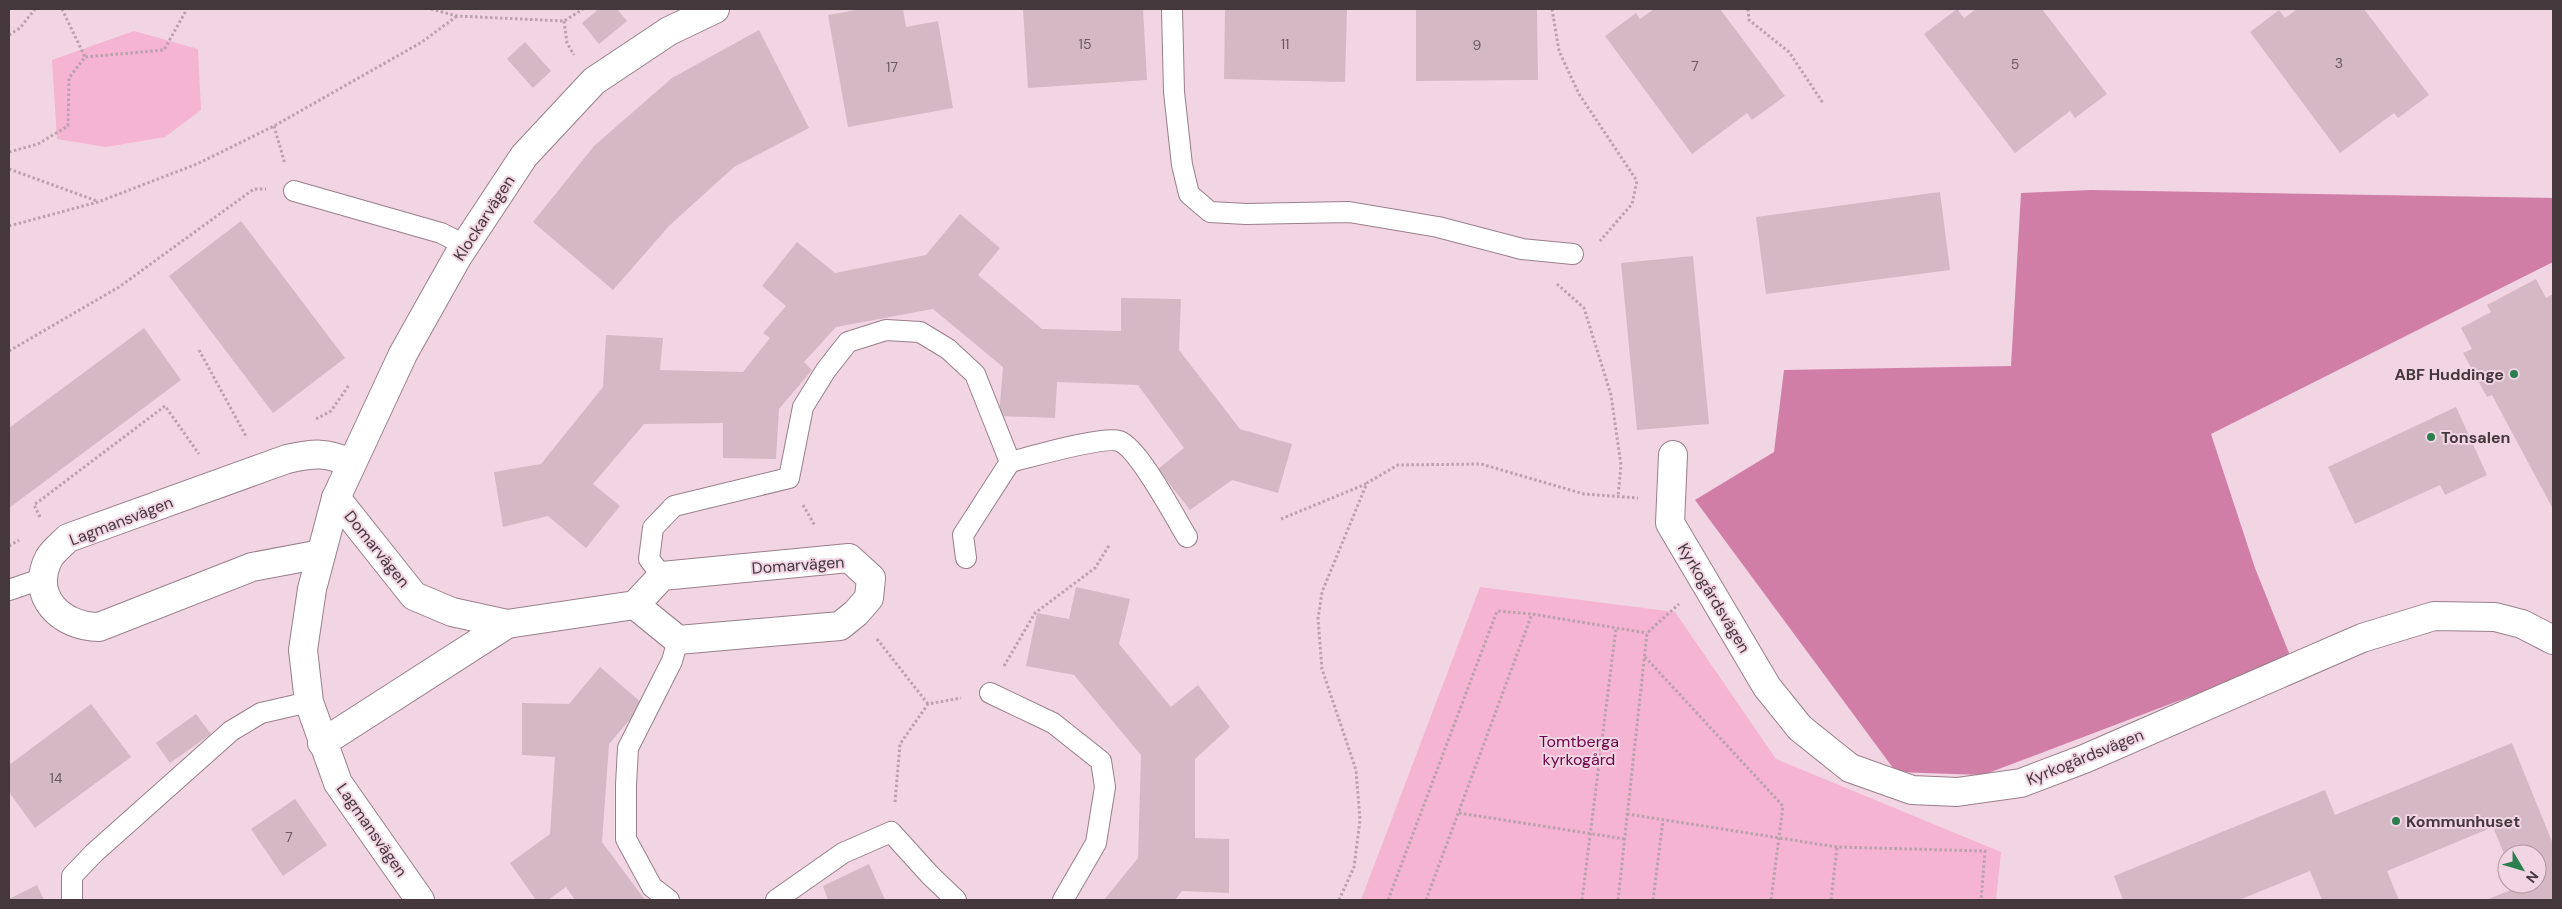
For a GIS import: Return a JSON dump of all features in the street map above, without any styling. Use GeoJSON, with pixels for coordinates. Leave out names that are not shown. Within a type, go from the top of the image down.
{"type":"FeatureCollection","features":[{"type":"Feature","properties":{"kind":"street","name":"Klockarvägen"},"geometry":{"type":"LineString","coordinates":[[336,498],[402,354],[465,245],[524,156],[594,81],[669,31],[715,9]]}},
{"type":"Feature","properties":{"kind":"street","name":"Lagmansvägen"},"geometry":{"type":"LineString","coordinates":[[42,579],[49,557],[68,538],[287,459],[307,454],[330,454],[351,463]]}},
{"type":"Feature","properties":{"kind":"street","name":"Kyrkogårdsvägen"},"geometry":{"type":"LineString","coordinates":[[1672,454],[1670,523],[1696,570],[1767,687],[1800,728],[1850,768],[1912,790],[1957,792],[2021,783],[2084,759],[2362,638],[2434,616],[2495,617],[2522,624],[2553,640]]}},
{"type":"Feature","properties":{"kind":"street","name":"Lagmansvägen"},"geometry":{"type":"LineString","coordinates":[[336,498],[312,589],[303,650],[309,702],[322,743],[338,783],[420,900]]}},
{"type":"Feature","properties":{"kind":"street","name":"Domarvägen"},"geometry":{"type":"LineString","coordinates":[[336,498],[414,596],[452,612],[507,624],[635,605]]}},
{"type":"Feature","properties":{"kind":"street"},"geometry":{"type":"LineString","coordinates":[[42,579],[47,602],[60,614],[82,627],[99,628],[252,567],[322,554]]}},
{"type":"Feature","properties":{"kind":"street","name":"Domarvägen"},"geometry":{"type":"LineString","coordinates":[[662,576],[849,558],[871,578],[868,598],[856,613],[840,626],[678,640]]}},
{"type":"Feature","properties":{"kind":"street"},"geometry":{"type":"LineString","coordinates":[[662,576],[635,605],[678,640]]}},
{"type":"Feature","properties":{"kind":"street","name":"Domarvägen"},"geometry":{"type":"LineString","coordinates":[[322,743],[507,624]]}},
{"type":"Feature","properties":{"kind":"lane"},"geometry":{"type":"LineString","coordinates":[[1172,9],[1174,92],[1182,165],[1189,194],[1210,212],[1246,214],[1349,212],[1438,227],[1522,249],[1573,254]]}},
{"type":"Feature","properties":{"kind":"lane"},"geometry":{"type":"LineString","coordinates":[[294,191],[441,233],[465,245]]}},
{"type":"Feature","properties":{"kind":"lane"},"geometry":{"type":"LineString","coordinates":[[662,576],[649,559],[653,528],[674,506],[789,478],[803,407],[826,370],[848,342],[886,330],[920,332],[948,349],[975,374],[1010,462]]}},
{"type":"Feature","properties":{"kind":"lane"},"geometry":{"type":"LineString","coordinates":[[966,558],[963,535],[1010,462],[1099,442],[1118,441],[1133,450],[1186,537]]}},
{"type":"Feature","properties":{"kind":"lane"},"geometry":{"type":"LineString","coordinates":[[9,590],[42,579]]}},
{"type":"Feature","properties":{"kind":"lane"},"geometry":{"type":"LineString","coordinates":[[669,900],[652,887],[626,839],[626,784],[628,748],[672,662],[678,640]]}},
{"type":"Feature","properties":{"kind":"lane"},"geometry":{"type":"LineString","coordinates":[[990,693],[1053,723],[1101,761],[1105,788],[1096,843],[1064,900]]}},
{"type":"Feature","properties":{"kind":"lane"},"geometry":{"type":"LineString","coordinates":[[72,900],[72,876],[94,852],[231,730],[261,713],[309,702]]}},
{"type":"Feature","properties":{"kind":"lane"},"geometry":{"type":"LineString","coordinates":[[776,900],[843,853],[891,832],[930,875],[956,900]]}},
{"type":"Feature","properties":{"kind":"path"},"geometry":{"type":"LineString","coordinates":[[9,35],[20,28],[35,9]]}},
{"type":"Feature","properties":{"kind":"path"},"geometry":{"type":"LineString","coordinates":[[62,9],[85,57]]}},
{"type":"Feature","properties":{"kind":"path"},"geometry":{"type":"LineString","coordinates":[[9,152],[38,144],[68,126],[69,78],[85,57],[164,50],[187,9]]}},
{"type":"Feature","properties":{"kind":"path"},"geometry":{"type":"LineString","coordinates":[[431,9],[456,16],[564,21],[583,9]]}},
{"type":"Feature","properties":{"kind":"path"},"geometry":{"type":"LineString","coordinates":[[1552,9],[1559,51],[1579,94],[1637,181],[1632,204],[1615,224]]}},
{"type":"Feature","properties":{"kind":"path"},"geometry":{"type":"LineString","coordinates":[[1748,9],[1749,20],[1788,52],[1823,103]]}},
{"type":"Feature","properties":{"kind":"path"},"geometry":{"type":"LineString","coordinates":[[9,226],[98,202],[197,164],[274,126],[422,42],[456,16]]}},
{"type":"Feature","properties":{"kind":"path"},"geometry":{"type":"LineString","coordinates":[[9,352],[119,288],[254,189],[294,191],[274,126]]}},
{"type":"Feature","properties":{"kind":"path"},"geometry":{"type":"LineString","coordinates":[[9,169],[98,202]]}},
{"type":"Feature","properties":{"kind":"path"},"geometry":{"type":"LineString","coordinates":[[1551,279],[1584,308],[1611,394],[1621,465],[1618,497]]}},
{"type":"Feature","properties":{"kind":"path"},"geometry":{"type":"LineString","coordinates":[[199,350],[251,445]]}},
{"type":"Feature","properties":{"kind":"path"},"geometry":{"type":"LineString","coordinates":[[314,420],[332,411],[353,378]]}},
{"type":"Feature","properties":{"kind":"path"},"geometry":{"type":"LineString","coordinates":[[41,520],[34,505],[165,406],[200,455]]}},
{"type":"Feature","properties":{"kind":"path"},"geometry":{"type":"LineString","coordinates":[[1280,519],[1366,483],[1398,465],[1481,464],[1584,494],[1671,502]]}},
{"type":"Feature","properties":{"kind":"path"},"geometry":{"type":"LineString","coordinates":[[789,478],[833,560]]}},
{"type":"Feature","properties":{"kind":"path"},"geometry":{"type":"LineString","coordinates":[[1340,900],[1354,867],[1360,820],[1359,803],[1356,770],[1322,669],[1318,619],[1322,592],[1366,483]]}},
{"type":"Feature","properties":{"kind":"path"},"geometry":{"type":"LineString","coordinates":[[9,546],[26,537]]}},
{"type":"Feature","properties":{"kind":"path"},"geometry":{"type":"LineString","coordinates":[[891,832],[900,744],[928,704],[990,693],[1035,612],[1095,568],[1110,544]]}},
{"type":"Feature","properties":{"kind":"path"},"geometry":{"type":"LineString","coordinates":[[1618,900],[1647,633],[1680,604]]}},
{"type":"Feature","properties":{"kind":"path"},"geometry":{"type":"LineString","coordinates":[[1388,900],[1497,611],[1532,614],[1647,633]]}},
{"type":"Feature","properties":{"kind":"path"},"geometry":{"type":"LineString","coordinates":[[856,613],[928,704]]}},
{"type":"Feature","properties":{"kind":"path"},"geometry":{"type":"LineString","coordinates":[[1426,900],[1532,614]]}},
{"type":"Feature","properties":{"kind":"path"},"geometry":{"type":"LineString","coordinates":[[1582,900],[1616,628]]}},
{"type":"Feature","properties":{"kind":"path"},"geometry":{"type":"LineString","coordinates":[[1645,656],[1783,806],[1771,900]]}},
{"type":"Feature","properties":{"kind":"path"},"geometry":{"type":"LineString","coordinates":[[1458,813],[1625,839]]}},
{"type":"Feature","properties":{"kind":"path"},"geometry":{"type":"LineString","coordinates":[[1627,814],[1837,847],[1985,851],[1981,900]]}},
{"type":"Feature","properties":{"kind":"path"},"geometry":{"type":"LineString","coordinates":[[1653,900],[1663,820]]}},
{"type":"Feature","properties":{"kind":"path"},"geometry":{"type":"LineString","coordinates":[[1831,900],[1837,847]]}},
{"type":"Feature","properties":{"kind":"green space"},"geometry":{"type":"Polygon","coordinates":[[[134,31],[198,49],[201,110],[165,137],[106,147],[57,139],[52,60],[134,31]]]}},
{"type":"Feature","properties":{"kind":"green space","name":"Tomtberga kyrkogård"},"geometry":{"type":"Polygon","coordinates":[[[1480,587],[1675,612],[1776,759],[2001,852],[1996,900],[1361,900],[1480,587]]]}},
{"type":"Feature","properties":{"kind":"shaded area"},"geometry":{"type":"Polygon","coordinates":[[[2091,190],[2553,198],[2553,262],[2211,434],[2255,568],[2291,658],[1983,775],[1896,772],[1695,500],[1774,452],[1784,370],[2011,366],[2021,193],[2091,190]]]}},
{"type":"Feature","properties":{"kind":"building"},"geometry":{"type":"Polygon","coordinates":[[[599,9],[617,9],[627,21],[599,44],[582,23],[599,9]]]}},
{"type":"Feature","properties":{"kind":"building"},"geometry":{"type":"Polygon","coordinates":[[[862,9],[903,9],[906,27],[938,21],[953,108],[848,127],[828,15],[862,9]]]}},
{"type":"Feature","properties":{"kind":"building"},"geometry":{"type":"Polygon","coordinates":[[[1023,9],[1143,9],[1147,80],[1028,88],[1023,9]]]}},
{"type":"Feature","properties":{"kind":"building"},"geometry":{"type":"Polygon","coordinates":[[[1225,9],[1347,9],[1345,82],[1224,79],[1225,9]]]}},
{"type":"Feature","properties":{"kind":"building"},"geometry":{"type":"Polygon","coordinates":[[[1416,9],[1537,9],[1538,80],[1416,81],[1416,9]]]}},
{"type":"Feature","properties":{"kind":"building"},"geometry":{"type":"Polygon","coordinates":[[[1654,9],[1720,9],[1785,96],[1752,120],[1747,113],[1692,154],[1605,36],[1636,13],[1640,19],[1654,9]]]}},
{"type":"Feature","properties":{"kind":"building"},"geometry":{"type":"Polygon","coordinates":[[[1957,9],[1964,18],[1976,9],[2042,9],[2107,94],[2075,118],[2070,111],[2015,153],[1924,34],[1957,9]]]}},
{"type":"Feature","properties":{"kind":"building"},"geometry":{"type":"Polygon","coordinates":[[[2297,9],[2364,9],[2429,95],[2398,118],[2394,113],[2340,153],[2250,32],[2279,10],[2285,18],[2297,9]]]}},
{"type":"Feature","properties":{"kind":"building"},"geometry":{"type":"Polygon","coordinates":[[[759,30],[809,128],[734,167],[670,225],[613,290],[533,222],[594,146],[672,78],[759,30]]]}},
{"type":"Feature","properties":{"kind":"building"},"geometry":{"type":"Polygon","coordinates":[[[525,42],[551,71],[533,88],[507,59],[525,42]]]}},
{"type":"Feature","properties":{"kind":"building"},"geometry":{"type":"Polygon","coordinates":[[[1940,192],[1950,270],[1766,294],[1756,217],[1940,192]]]}},
{"type":"Feature","properties":{"kind":"building"},"geometry":{"type":"Polygon","coordinates":[[[960,214],[1000,248],[978,275],[1042,329],[1121,331],[1121,298],[1181,299],[1179,350],[1240,429],[1292,444],[1278,493],[1232,480],[1190,510],[1158,469],[1184,448],[1138,385],[1057,382],[1055,418],[999,416],[1003,367],[933,309],[836,327],[804,362],[812,370],[779,409],[776,459],[723,458],[723,423],[644,424],[593,484],[620,506],[586,548],[548,516],[503,527],[494,472],[541,464],[603,387],[606,335],[663,338],[660,370],[743,372],[770,338],[763,333],[786,306],[762,286],[797,242],[835,273],[926,255],[960,214]]]}},
{"type":"Feature","properties":{"kind":"building"},"geometry":{"type":"Polygon","coordinates":[[[241,221],[345,358],[273,413],[169,276],[241,221]]]}},
{"type":"Feature","properties":{"kind":"building"},"geometry":{"type":"Polygon","coordinates":[[[1693,256],[1709,424],[1637,430],[1621,263],[1693,256]]]}},
{"type":"Feature","properties":{"kind":"building","name":"ABF Huddinge"},"geometry":{"type":"Polygon","coordinates":[[[2536,279],[2546,298],[2553,294],[2553,509],[2492,395],[2487,397],[2463,353],[2472,349],[2461,328],[2491,312],[2487,305],[2536,279]]]}},
{"type":"Feature","properties":{"kind":"building"},"geometry":{"type":"Polygon","coordinates":[[[144,328],[181,380],[9,508],[9,428],[144,328]]]}},
{"type":"Feature","properties":{"kind":"building","name":"Tonsalen"},"geometry":{"type":"Polygon","coordinates":[[[2456,407],[2487,475],[2445,495],[2440,485],[2355,524],[2328,467],[2456,407]]]}},
{"type":"Feature","properties":{"kind":"building"},"geometry":{"type":"Polygon","coordinates":[[[1076,587],[1130,599],[1119,644],[1171,707],[1198,685],[1230,727],[1195,759],[1195,838],[1229,839],[1229,893],[1182,891],[1175,900],[1104,900],[1138,858],[1141,755],[1074,675],[1026,666],[1037,613],[1069,619],[1076,587]]]}},
{"type":"Feature","properties":{"kind":"building"},"geometry":{"type":"Polygon","coordinates":[[[600,667],[643,704],[609,744],[602,842],[645,900],[575,900],[566,887],[548,900],[536,900],[510,863],[550,834],[555,757],[522,755],[522,703],[569,704],[600,667]]]}},
{"type":"Feature","properties":{"kind":"building"},"geometry":{"type":"Polygon","coordinates":[[[91,704],[131,757],[35,828],[9,792],[9,765],[91,704]]]}},
{"type":"Feature","properties":{"kind":"building"},"geometry":{"type":"Polygon","coordinates":[[[196,714],[211,734],[170,763],[156,743],[196,714]]]}},
{"type":"Feature","properties":{"kind":"building","name":"Kommunhuset"},"geometry":{"type":"Polygon","coordinates":[[[2512,743],[2553,844],[2553,900],[2486,900],[2501,894],[2547,894],[2547,844],[2500,844],[2493,827],[2387,871],[2399,900],[2322,900],[2310,871],[2239,900],[2123,900],[2114,876],[2325,790],[2335,815],[2512,743]]]}},
{"type":"Feature","properties":{"kind":"building"},"geometry":{"type":"Polygon","coordinates":[[[295,799],[327,845],[283,876],[251,829],[295,799]]]}},
{"type":"Feature","properties":{"kind":"building"},"geometry":{"type":"Polygon","coordinates":[[[869,864],[885,900],[828,900],[823,886],[869,864]]]}},
{"type":"Feature","properties":{"kind":"building"},"geometry":{"type":"Polygon","coordinates":[[[37,885],[44,900],[9,900],[9,899],[37,885]]]}},
{"type":"Feature","properties":{"kind":"place","name":"ABF Huddinge"},"geometry":{"type":"Point","coordinates":[2514,374]}},
{"type":"Feature","properties":{"kind":"place","name":"Tonsalen"},"geometry":{"type":"Point","coordinates":[2431,437]}},
{"type":"Feature","properties":{"kind":"place","name":"Kommunhuset"},"geometry":{"type":"Point","coordinates":[2396,821]}}]}
